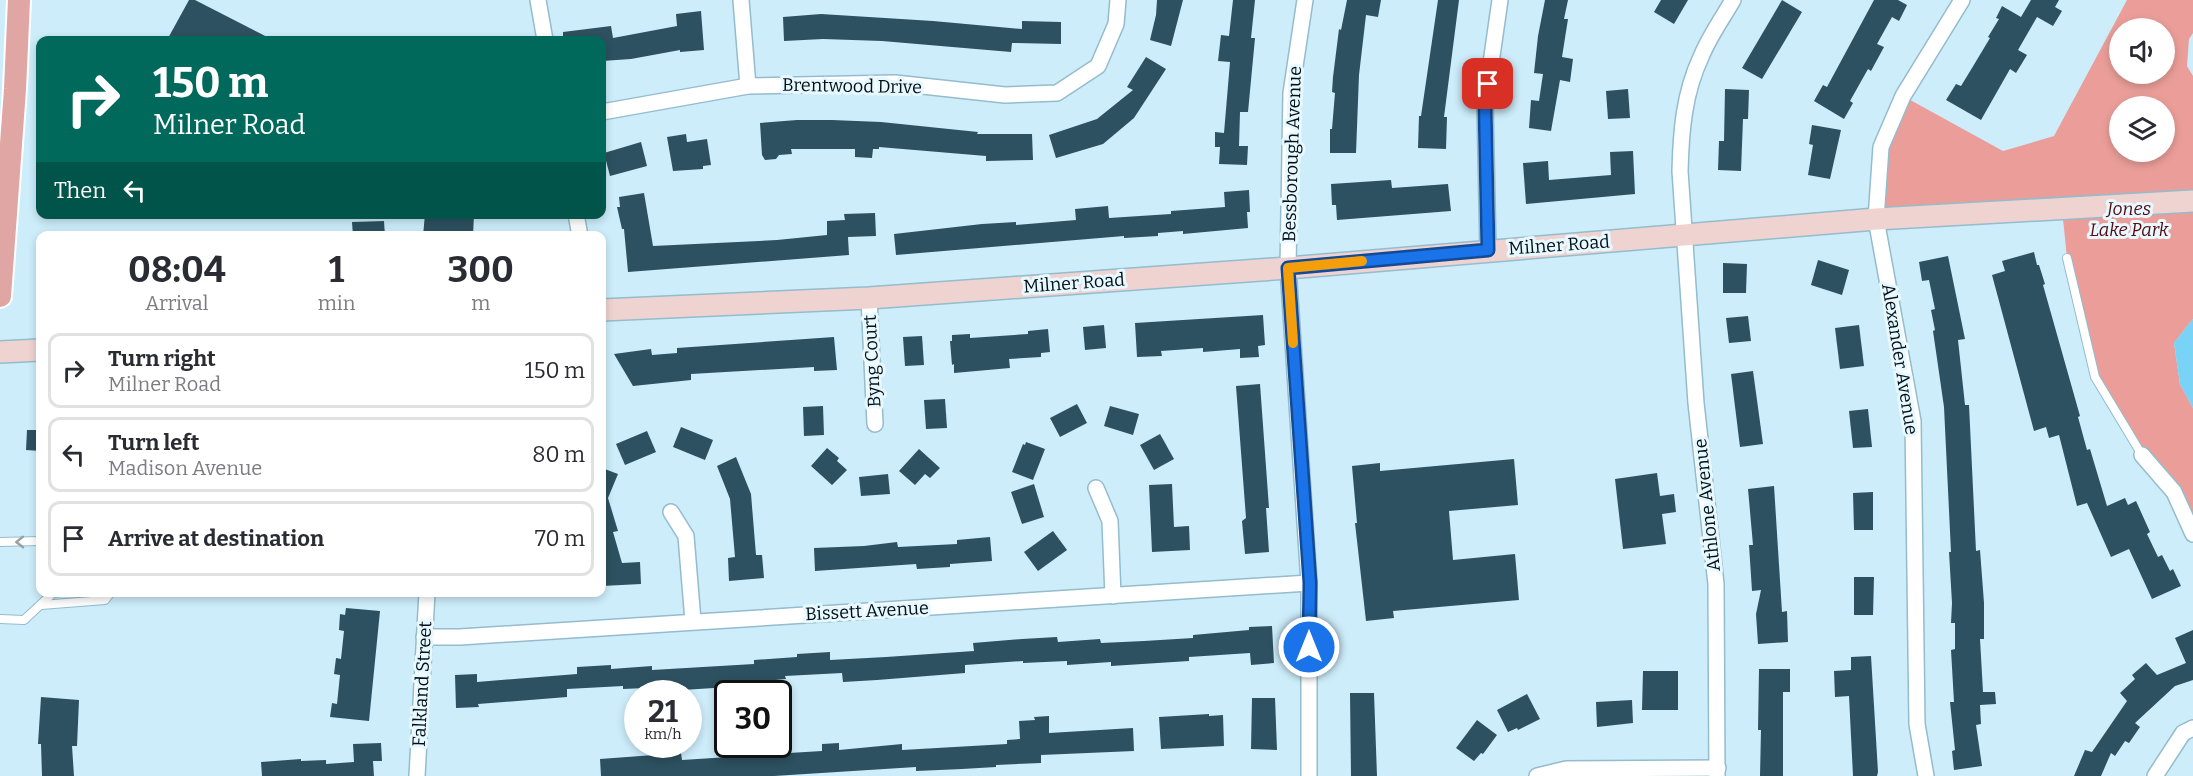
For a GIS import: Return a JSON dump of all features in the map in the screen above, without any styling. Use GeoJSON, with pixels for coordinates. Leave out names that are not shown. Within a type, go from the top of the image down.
{"type":"FeatureCollection","features":[{"type":"Feature","properties":{"kind":"main road"},"geometry":{"type":"LineString","coordinates":[[0,296],[19,0]]}},
{"type":"Feature","properties":{"kind":"main road"},"geometry":{"type":"LineString","coordinates":[[15,89],[30,0]]}},
{"type":"Feature","properties":{"kind":"street"},"geometry":{"type":"LineString","coordinates":[[538,0],[543,36]]}},
{"type":"Feature","properties":{"kind":"street"},"geometry":{"type":"LineString","coordinates":[[741,0],[748,86]]}},
{"type":"Feature","properties":{"kind":"street","name":"Brentwood Drive"},"geometry":{"type":"LineString","coordinates":[[606,111],[748,86],[895,83],[1005,95],[1057,93],[1098,66],[1116,24],[1118,0]]}},
{"type":"Feature","properties":{"kind":"street","name":"Bessborough Avenue"},"geometry":{"type":"LineString","coordinates":[[1305,0],[1291,93],[1288,268],[1310,583],[1309,776]]}},
{"type":"Feature","properties":{"kind":"street"},"geometry":{"type":"LineString","coordinates":[[1488,250],[1485,105],[1500,0]]}},
{"type":"Feature","properties":{"kind":"street","name":"Athlone Avenue"},"geometry":{"type":"LineString","coordinates":[[1718,772],[1716,584],[1696,403],[1680,171],[1681,132],[1685,106],[1701,56],[1733,0]]}},
{"type":"Feature","properties":{"kind":"street","name":"Alexander Avenue"},"geometry":{"type":"LineString","coordinates":[[1926,776],[1917,724],[1913,421],[1876,219],[1881,147],[1903,96],[1962,0]]}},
{"type":"Feature","properties":{"kind":"street","name":"Milner Road"},"geometry":{"type":"LineString","coordinates":[[606,310],[869,298],[1288,268],[1876,219],[2193,201]]}},
{"type":"Feature","properties":{"kind":"street","name":"Byng Court"},"geometry":{"type":"LineString","coordinates":[[869,298],[875,424]]}},
{"type":"Feature","properties":{"kind":"street"},"geometry":{"type":"LineString","coordinates":[[0,352],[36,350]]}},
{"type":"Feature","properties":{"kind":"street"},"geometry":{"type":"LineString","coordinates":[[2142,455],[2174,492],[2193,534]]}},
{"type":"Feature","properties":{"kind":"street"},"geometry":{"type":"LineString","coordinates":[[1095,488],[1110,521],[1113,596]]}},
{"type":"Feature","properties":{"kind":"street"},"geometry":{"type":"LineString","coordinates":[[671,512],[686,536],[693,621]]}},
{"type":"Feature","properties":{"kind":"street","name":"Bissett Avenue"},"geometry":{"type":"LineString","coordinates":[[424,637],[460,637],[1310,583]]}},
{"type":"Feature","properties":{"kind":"street","name":"Falkland Street"},"geometry":{"type":"LineString","coordinates":[[417,776],[427,597]]}},
{"type":"Feature","properties":{"kind":"street"},"geometry":{"type":"LineString","coordinates":[[2155,776],[2183,733],[2193,728]]}},
{"type":"Feature","properties":{"kind":"street"},"geometry":{"type":"LineString","coordinates":[[1537,776],[1566,769],[1718,772]]}},
{"type":"Feature","properties":{"kind":"lane"},"geometry":{"type":"LineString","coordinates":[[2067,258],[2095,377],[2142,455]]}},
{"type":"Feature","properties":{"kind":"lane"},"geometry":{"type":"LineString","coordinates":[[0,542],[36,541]]}},
{"type":"Feature","properties":{"kind":"lane"},"geometry":{"type":"LineString","coordinates":[[0,619],[24,620],[49,597]]}},
{"type":"Feature","properties":{"kind":"lane"},"geometry":{"type":"LineString","coordinates":[[40,605],[105,600],[107,597]]}},
{"type":"Feature","properties":{"kind":"green space","name":"Jones Lake Park"},"geometry":{"type":"Polygon","coordinates":[[[2127,0],[2193,0],[2193,33],[2189,39],[2187,66],[2193,76],[2193,319],[2174,343],[2180,384],[2193,408],[2193,534],[2095,377],[2067,258],[2062,209],[1876,219],[1881,147],[1903,96],[2003,151],[2054,136],[2109,34],[2109,84],[2175,84],[2175,18],[2117,18],[2127,0]]]}},
{"type":"Feature","properties":{"kind":"water"},"geometry":{"type":"Polygon","coordinates":[[[2193,319],[2193,408],[2180,384],[2174,343],[2193,319]]]}},
{"type":"Feature","properties":{"kind":"building"},"geometry":{"type":"Polygon","coordinates":[[[189,0],[195,0],[265,36],[169,36],[189,0]]]}},
{"type":"Feature","properties":{"kind":"building"},"geometry":{"type":"Polygon","coordinates":[[[1157,0],[1183,0],[1171,46],[1150,40],[1157,0]]]}},
{"type":"Feature","properties":{"kind":"building"},"geometry":{"type":"Polygon","coordinates":[[[1233,0],[1255,0],[1251,38],[1255,38],[1248,112],[1240,112],[1239,146],[1248,146],[1247,165],[1219,164],[1220,147],[1215,147],[1215,132],[1224,133],[1230,62],[1218,61],[1221,35],[1229,36],[1233,0]]]}},
{"type":"Feature","properties":{"kind":"building"},"geometry":{"type":"Polygon","coordinates":[[[1347,0],[1381,0],[1378,17],[1366,15],[1359,75],[1356,153],[1330,153],[1330,129],[1332,129],[1335,93],[1332,92],[1333,77],[1339,29],[1341,30],[1347,0]]]}},
{"type":"Feature","properties":{"kind":"building"},"geometry":{"type":"Polygon","coordinates":[[[1438,0],[1459,0],[1444,117],[1447,117],[1446,149],[1418,148],[1419,116],[1421,116],[1438,0]]]}},
{"type":"Feature","properties":{"kind":"building"},"geometry":{"type":"Polygon","coordinates":[[[1545,0],[1568,0],[1564,19],[1568,19],[1562,57],[1573,59],[1570,82],[1560,80],[1551,131],[1529,128],[1531,100],[1539,101],[1543,74],[1534,73],[1545,0]]]}},
{"type":"Feature","properties":{"kind":"building"},"geometry":{"type":"Polygon","coordinates":[[[1661,0],[1688,0],[1674,24],[1654,12],[1661,0]]]}},
{"type":"Feature","properties":{"kind":"building"},"geometry":{"type":"Polygon","coordinates":[[[1782,0],[1802,12],[1762,79],[1742,68],[1782,0]]]}},
{"type":"Feature","properties":{"kind":"building"},"geometry":{"type":"Polygon","coordinates":[[[1874,0],[1898,0],[1907,5],[1899,21],[1892,17],[1877,44],[1884,47],[1871,71],[1868,69],[1850,101],[1853,103],[1844,119],[1814,101],[1823,85],[1827,87],[1874,0]]]}},
{"type":"Feature","properties":{"kind":"building"},"geometry":{"type":"Polygon","coordinates":[[[2031,0],[2059,0],[2055,7],[2062,11],[2053,26],[2037,17],[2018,50],[2027,55],[2016,73],[2010,69],[1981,120],[1946,100],[1956,84],[1961,86],[1990,38],[1988,37],[1999,19],[1996,18],[2002,6],[2021,17],[2031,0]]]}},
{"type":"Feature","properties":{"kind":"building"},"geometry":{"type":"Polygon","coordinates":[[[701,11],[704,50],[680,52],[680,50],[631,59],[606,61],[606,36],[563,36],[563,32],[611,26],[613,38],[677,26],[676,14],[701,11]]]}},
{"type":"Feature","properties":{"kind":"building"},"geometry":{"type":"Polygon","coordinates":[[[821,14],[1022,29],[1022,21],[1061,22],[1061,44],[1012,43],[1011,52],[882,41],[823,39],[784,41],[783,17],[821,14]]]}},
{"type":"Feature","properties":{"kind":"building"},"geometry":{"type":"Polygon","coordinates":[[[1146,57],[1166,69],[1134,118],[1103,144],[1056,158],[1049,135],[1097,119],[1133,90],[1127,87],[1146,57]]]}},
{"type":"Feature","properties":{"kind":"building"},"geometry":{"type":"Polygon","coordinates":[[[1628,89],[1630,118],[1608,119],[1606,91],[1628,89]]]}},
{"type":"Feature","properties":{"kind":"building"},"geometry":{"type":"Polygon","coordinates":[[[1725,89],[1749,90],[1748,119],[1743,119],[1741,171],[1718,170],[1719,141],[1724,141],[1725,89]]]}},
{"type":"Feature","properties":{"kind":"building"},"geometry":{"type":"Polygon","coordinates":[[[797,120],[881,122],[978,132],[977,134],[1032,134],[1033,160],[986,161],[986,156],[879,147],[879,149],[873,149],[872,158],[855,157],[855,149],[791,149],[792,154],[779,155],[776,159],[765,160],[762,155],[760,123],[797,120]]]}},
{"type":"Feature","properties":{"kind":"building"},"geometry":{"type":"Polygon","coordinates":[[[1812,125],[1841,130],[1830,179],[1808,175],[1813,145],[1809,144],[1812,125]]]}},
{"type":"Feature","properties":{"kind":"building"},"geometry":{"type":"Polygon","coordinates":[[[686,134],[687,142],[707,139],[711,165],[703,166],[703,169],[673,171],[667,137],[686,134]]]}},
{"type":"Feature","properties":{"kind":"building"},"geometry":{"type":"Polygon","coordinates":[[[641,142],[647,166],[610,176],[606,152],[641,142]]]}},
{"type":"Feature","properties":{"kind":"building"},"geometry":{"type":"Polygon","coordinates":[[[1633,151],[1635,194],[1526,204],[1523,163],[1548,161],[1549,180],[1611,175],[1610,152],[1633,151]]]}},
{"type":"Feature","properties":{"kind":"building"},"geometry":{"type":"Polygon","coordinates":[[[1391,180],[1392,188],[1448,184],[1451,211],[1337,220],[1336,205],[1332,205],[1331,184],[1391,180]]]}},
{"type":"Feature","properties":{"kind":"building"},"geometry":{"type":"Polygon","coordinates":[[[1249,190],[1248,228],[1183,234],[1183,231],[1158,233],[1158,236],[1124,238],[1124,236],[896,255],[894,234],[982,224],[1016,222],[1016,225],[1076,220],[1075,209],[1108,206],[1109,218],[1171,214],[1171,211],[1225,207],[1224,192],[1249,190]]]}},
{"type":"Feature","properties":{"kind":"building"},"geometry":{"type":"Polygon","coordinates":[[[644,193],[653,246],[777,240],[827,235],[827,221],[845,220],[844,214],[875,213],[876,236],[848,237],[849,255],[628,272],[624,229],[622,229],[617,207],[620,207],[619,197],[644,193]]]}},
{"type":"Feature","properties":{"kind":"building"},"geometry":{"type":"Polygon","coordinates":[[[425,219],[474,219],[473,231],[423,231],[425,219]]]}},
{"type":"Feature","properties":{"kind":"building"},"geometry":{"type":"Polygon","coordinates":[[[384,221],[385,231],[353,231],[352,222],[384,221]]]}},
{"type":"Feature","properties":{"kind":"building"},"geometry":{"type":"Polygon","coordinates":[[[2034,252],[2045,284],[2043,285],[2080,416],[2078,417],[2087,450],[2090,449],[2107,506],[2125,498],[2128,505],[2136,501],[2150,532],[2147,534],[2158,557],[2162,555],[2170,571],[2173,569],[2181,586],[2152,599],[2129,549],[2111,557],[2087,503],[2077,506],[2059,435],[2049,438],[2046,427],[2034,431],[1992,275],[2005,271],[2002,261],[2034,252]]]}},
{"type":"Feature","properties":{"kind":"building"},"geometry":{"type":"Polygon","coordinates":[[[1948,256],[1965,339],[1958,340],[1965,405],[1969,405],[1976,551],[1980,550],[1984,603],[1984,639],[1980,639],[1983,692],[1995,692],[1996,704],[1980,705],[1981,724],[1976,725],[1982,766],[1954,770],[1952,751],[1955,750],[1950,702],[1954,702],[1951,650],[1955,649],[1955,623],[1951,623],[1949,552],[1951,552],[1944,407],[1931,310],[1935,309],[1929,280],[1922,281],[1919,262],[1948,256]]]}},
{"type":"Feature","properties":{"kind":"building"},"geometry":{"type":"Polygon","coordinates":[[[1818,260],[1849,270],[1842,295],[1811,285],[1818,260]]]}},
{"type":"Feature","properties":{"kind":"building"},"geometry":{"type":"Polygon","coordinates":[[[1723,263],[1747,264],[1746,293],[1723,293],[1723,263]]]}},
{"type":"Feature","properties":{"kind":"building"},"geometry":{"type":"Polygon","coordinates":[[[1263,315],[1265,345],[1258,346],[1259,357],[1240,358],[1240,349],[1203,352],[1203,348],[1161,351],[1162,356],[1137,357],[1135,323],[1263,315]]]}},
{"type":"Feature","properties":{"kind":"building"},"geometry":{"type":"Polygon","coordinates":[[[1748,316],[1751,341],[1729,343],[1726,318],[1748,316]]]}},
{"type":"Feature","properties":{"kind":"building"},"geometry":{"type":"Polygon","coordinates":[[[1104,325],[1106,348],[1085,350],[1083,327],[1104,325]]]}},
{"type":"Feature","properties":{"kind":"building"},"geometry":{"type":"Polygon","coordinates":[[[1859,325],[1864,366],[1840,369],[1835,328],[1859,325]]]}},
{"type":"Feature","properties":{"kind":"building"},"geometry":{"type":"Polygon","coordinates":[[[1048,329],[1050,352],[1041,353],[1041,357],[1009,359],[1010,368],[954,373],[950,341],[952,341],[952,335],[970,334],[970,338],[1028,334],[1028,331],[1048,329]]]}},
{"type":"Feature","properties":{"kind":"building"},"geometry":{"type":"Polygon","coordinates":[[[922,336],[924,365],[905,366],[903,337],[922,336]]]}},
{"type":"Feature","properties":{"kind":"building"},"geometry":{"type":"Polygon","coordinates":[[[834,337],[837,370],[814,371],[814,367],[691,374],[691,380],[633,386],[614,354],[651,349],[652,355],[677,353],[677,348],[834,337]]]}},
{"type":"Feature","properties":{"kind":"building"},"geometry":{"type":"Polygon","coordinates":[[[1753,371],[1763,444],[1740,447],[1731,374],[1753,371]]]}},
{"type":"Feature","properties":{"kind":"building"},"geometry":{"type":"Polygon","coordinates":[[[1260,384],[1269,508],[1266,508],[1269,552],[1245,554],[1242,521],[1246,518],[1236,386],[1260,384]]]}},
{"type":"Feature","properties":{"kind":"building"},"geometry":{"type":"Polygon","coordinates":[[[945,399],[947,428],[926,429],[924,400],[945,399]]]}},
{"type":"Feature","properties":{"kind":"building"},"geometry":{"type":"Polygon","coordinates":[[[1077,404],[1087,423],[1060,437],[1050,418],[1077,404]]]}},
{"type":"Feature","properties":{"kind":"building"},"geometry":{"type":"Polygon","coordinates":[[[823,406],[824,435],[804,436],[803,407],[823,406]]]}},
{"type":"Feature","properties":{"kind":"building"},"geometry":{"type":"Polygon","coordinates":[[[1110,406],[1139,414],[1133,435],[1104,426],[1110,406]]]}},
{"type":"Feature","properties":{"kind":"building"},"geometry":{"type":"Polygon","coordinates":[[[1868,409],[1872,447],[1853,448],[1849,411],[1868,409]]]}},
{"type":"Feature","properties":{"kind":"building"},"geometry":{"type":"Polygon","coordinates":[[[681,427],[713,440],[705,460],[673,447],[681,427]]]}},
{"type":"Feature","properties":{"kind":"building"},"geometry":{"type":"Polygon","coordinates":[[[27,430],[36,430],[36,451],[26,450],[27,430]]]}},
{"type":"Feature","properties":{"kind":"building"},"geometry":{"type":"Polygon","coordinates":[[[647,431],[656,452],[625,465],[616,444],[647,431]]]}},
{"type":"Feature","properties":{"kind":"building"},"geometry":{"type":"Polygon","coordinates":[[[1160,434],[1174,459],[1154,470],[1140,445],[1160,434]]]}},
{"type":"Feature","properties":{"kind":"building"},"geometry":{"type":"Polygon","coordinates":[[[1026,442],[1045,449],[1033,480],[1012,472],[1023,444],[1025,445],[1026,442]]]}},
{"type":"Feature","properties":{"kind":"building"},"geometry":{"type":"Polygon","coordinates":[[[827,448],[839,458],[837,461],[847,470],[832,485],[811,466],[827,448]]]}},
{"type":"Feature","properties":{"kind":"building"},"geometry":{"type":"Polygon","coordinates":[[[919,449],[940,468],[930,478],[925,474],[915,485],[899,471],[919,449]]]}},
{"type":"Feature","properties":{"kind":"building"},"geometry":{"type":"Polygon","coordinates":[[[736,457],[751,494],[756,555],[762,555],[764,578],[729,581],[728,558],[735,557],[730,499],[717,466],[736,457]]]}},
{"type":"Feature","properties":{"kind":"building"},"geometry":{"type":"Polygon","coordinates":[[[1514,459],[1518,505],[1449,511],[1453,560],[1515,554],[1519,600],[1393,611],[1394,618],[1366,621],[1355,523],[1357,523],[1352,466],[1380,463],[1380,471],[1514,459]]]}},
{"type":"Feature","properties":{"kind":"building"},"geometry":{"type":"Polygon","coordinates":[[[606,470],[618,474],[608,498],[618,531],[613,532],[622,563],[640,562],[641,584],[606,586],[606,470]]]}},
{"type":"Feature","properties":{"kind":"building"},"geometry":{"type":"Polygon","coordinates":[[[1657,473],[1660,496],[1674,494],[1676,512],[1662,514],[1666,544],[1623,549],[1615,479],[1657,473]]]}},
{"type":"Feature","properties":{"kind":"building"},"geometry":{"type":"Polygon","coordinates":[[[888,474],[890,494],[861,496],[859,477],[888,474]]]}},
{"type":"Feature","properties":{"kind":"building"},"geometry":{"type":"Polygon","coordinates":[[[1034,484],[1044,517],[1022,524],[1011,492],[1034,484]]]}},
{"type":"Feature","properties":{"kind":"building"},"geometry":{"type":"Polygon","coordinates":[[[1172,484],[1174,527],[1189,526],[1190,550],[1152,552],[1149,485],[1172,484]]]}},
{"type":"Feature","properties":{"kind":"building"},"geometry":{"type":"Polygon","coordinates":[[[1774,486],[1782,612],[1787,611],[1788,642],[1758,644],[1756,614],[1761,590],[1752,591],[1749,545],[1753,545],[1748,489],[1774,486]]]}},
{"type":"Feature","properties":{"kind":"building"},"geometry":{"type":"Polygon","coordinates":[[[1873,492],[1873,530],[1854,530],[1853,493],[1873,492]]]}},
{"type":"Feature","properties":{"kind":"building"},"geometry":{"type":"Polygon","coordinates":[[[1053,531],[1067,550],[1038,571],[1024,552],[1053,531]]]}},
{"type":"Feature","properties":{"kind":"building"},"geometry":{"type":"Polygon","coordinates":[[[990,537],[992,561],[917,569],[916,564],[815,571],[814,548],[897,542],[898,547],[957,544],[957,540],[990,537]]]}},
{"type":"Feature","properties":{"kind":"building"},"geometry":{"type":"Polygon","coordinates":[[[1854,577],[1874,577],[1873,615],[1854,615],[1854,577]]]}},
{"type":"Feature","properties":{"kind":"building"},"geometry":{"type":"Polygon","coordinates":[[[346,608],[380,611],[369,721],[330,717],[332,703],[337,704],[340,675],[334,674],[336,658],[341,659],[344,631],[339,630],[340,614],[345,615],[346,608]]]}},
{"type":"Feature","properties":{"kind":"building"},"geometry":{"type":"Polygon","coordinates":[[[1272,626],[1274,663],[1251,665],[1250,653],[1189,657],[1189,661],[1111,666],[1111,662],[1067,665],[1067,661],[1023,663],[1023,661],[965,665],[965,673],[877,680],[843,682],[842,673],[785,676],[786,679],[776,680],[714,680],[714,688],[702,689],[702,680],[624,680],[624,689],[623,686],[567,689],[567,697],[478,704],[479,707],[456,708],[455,675],[477,674],[477,682],[577,674],[577,667],[611,665],[611,669],[652,666],[652,670],[754,664],[754,660],[830,652],[830,660],[886,657],[974,651],[973,643],[1057,637],[1058,642],[1100,639],[1101,643],[1144,641],[1193,638],[1193,635],[1249,630],[1249,627],[1272,626]]]}},
{"type":"Feature","properties":{"kind":"building"},"geometry":{"type":"Polygon","coordinates":[[[2193,630],[2193,680],[2175,686],[2135,723],[2140,727],[2129,743],[2125,741],[2115,756],[2111,753],[2101,776],[2074,776],[2085,750],[2092,752],[2127,701],[2120,693],[2135,679],[2132,675],[2146,663],[2157,675],[2186,663],[2175,638],[2193,630]]]}},
{"type":"Feature","properties":{"kind":"building"},"geometry":{"type":"Polygon","coordinates":[[[1871,656],[1878,772],[1877,776],[1853,776],[1849,696],[1835,697],[1834,671],[1851,670],[1851,657],[1871,656]]]}},
{"type":"Feature","properties":{"kind":"building"},"geometry":{"type":"Polygon","coordinates":[[[1759,669],[1790,669],[1790,692],[1783,692],[1783,776],[1760,776],[1759,669]]]}},
{"type":"Feature","properties":{"kind":"building"},"geometry":{"type":"Polygon","coordinates":[[[1643,671],[1678,671],[1678,710],[1642,710],[1643,671]]]}},
{"type":"Feature","properties":{"kind":"building"},"geometry":{"type":"Polygon","coordinates":[[[1350,693],[1374,693],[1377,776],[1351,776],[1350,693]]]}},
{"type":"Feature","properties":{"kind":"building"},"geometry":{"type":"Polygon","coordinates":[[[1527,694],[1540,719],[1518,730],[1517,728],[1508,732],[1497,710],[1527,694]]]}},
{"type":"Feature","properties":{"kind":"building"},"geometry":{"type":"Polygon","coordinates":[[[41,697],[79,700],[77,746],[72,746],[74,776],[42,776],[41,744],[38,744],[41,697]]]}},
{"type":"Feature","properties":{"kind":"building"},"geometry":{"type":"Polygon","coordinates":[[[1252,698],[1275,698],[1277,750],[1251,749],[1252,698]]]}},
{"type":"Feature","properties":{"kind":"building"},"geometry":{"type":"Polygon","coordinates":[[[1632,700],[1633,723],[1597,727],[1596,702],[1632,700]]]}},
{"type":"Feature","properties":{"kind":"building"},"geometry":{"type":"Polygon","coordinates":[[[1209,714],[1209,716],[1223,715],[1224,746],[1161,749],[1159,717],[1209,714]]]}},
{"type":"Feature","properties":{"kind":"building"},"geometry":{"type":"Polygon","coordinates":[[[1049,716],[1049,733],[1133,728],[1134,751],[1041,755],[1041,763],[962,769],[916,771],[916,767],[774,776],[601,776],[600,759],[792,758],[792,753],[822,751],[822,744],[839,743],[839,750],[902,744],[902,750],[1007,744],[1007,740],[1020,739],[1019,721],[1035,720],[1034,717],[1049,716]]]}},
{"type":"Feature","properties":{"kind":"building"},"geometry":{"type":"Polygon","coordinates":[[[1477,720],[1497,735],[1483,754],[1481,753],[1474,761],[1456,748],[1477,720]]]}},
{"type":"Feature","properties":{"kind":"building"},"geometry":{"type":"Polygon","coordinates":[[[381,743],[382,761],[373,761],[374,776],[262,776],[261,762],[301,759],[301,761],[326,760],[326,764],[354,762],[353,744],[381,743]]]}},
{"type":"Feature","properties":{"kind":"slow traffic"},"geometry":{"type":"LineString","coordinates":[[1293,343],[1288,268],[1362,261]]}},
{"type":"Feature","properties":{"kind":"route"},"geometry":{"type":"LineString","coordinates":[[1309,647],[1310,583],[1288,268],[1488,250],[1485,105],[1488,84]]}}]}
